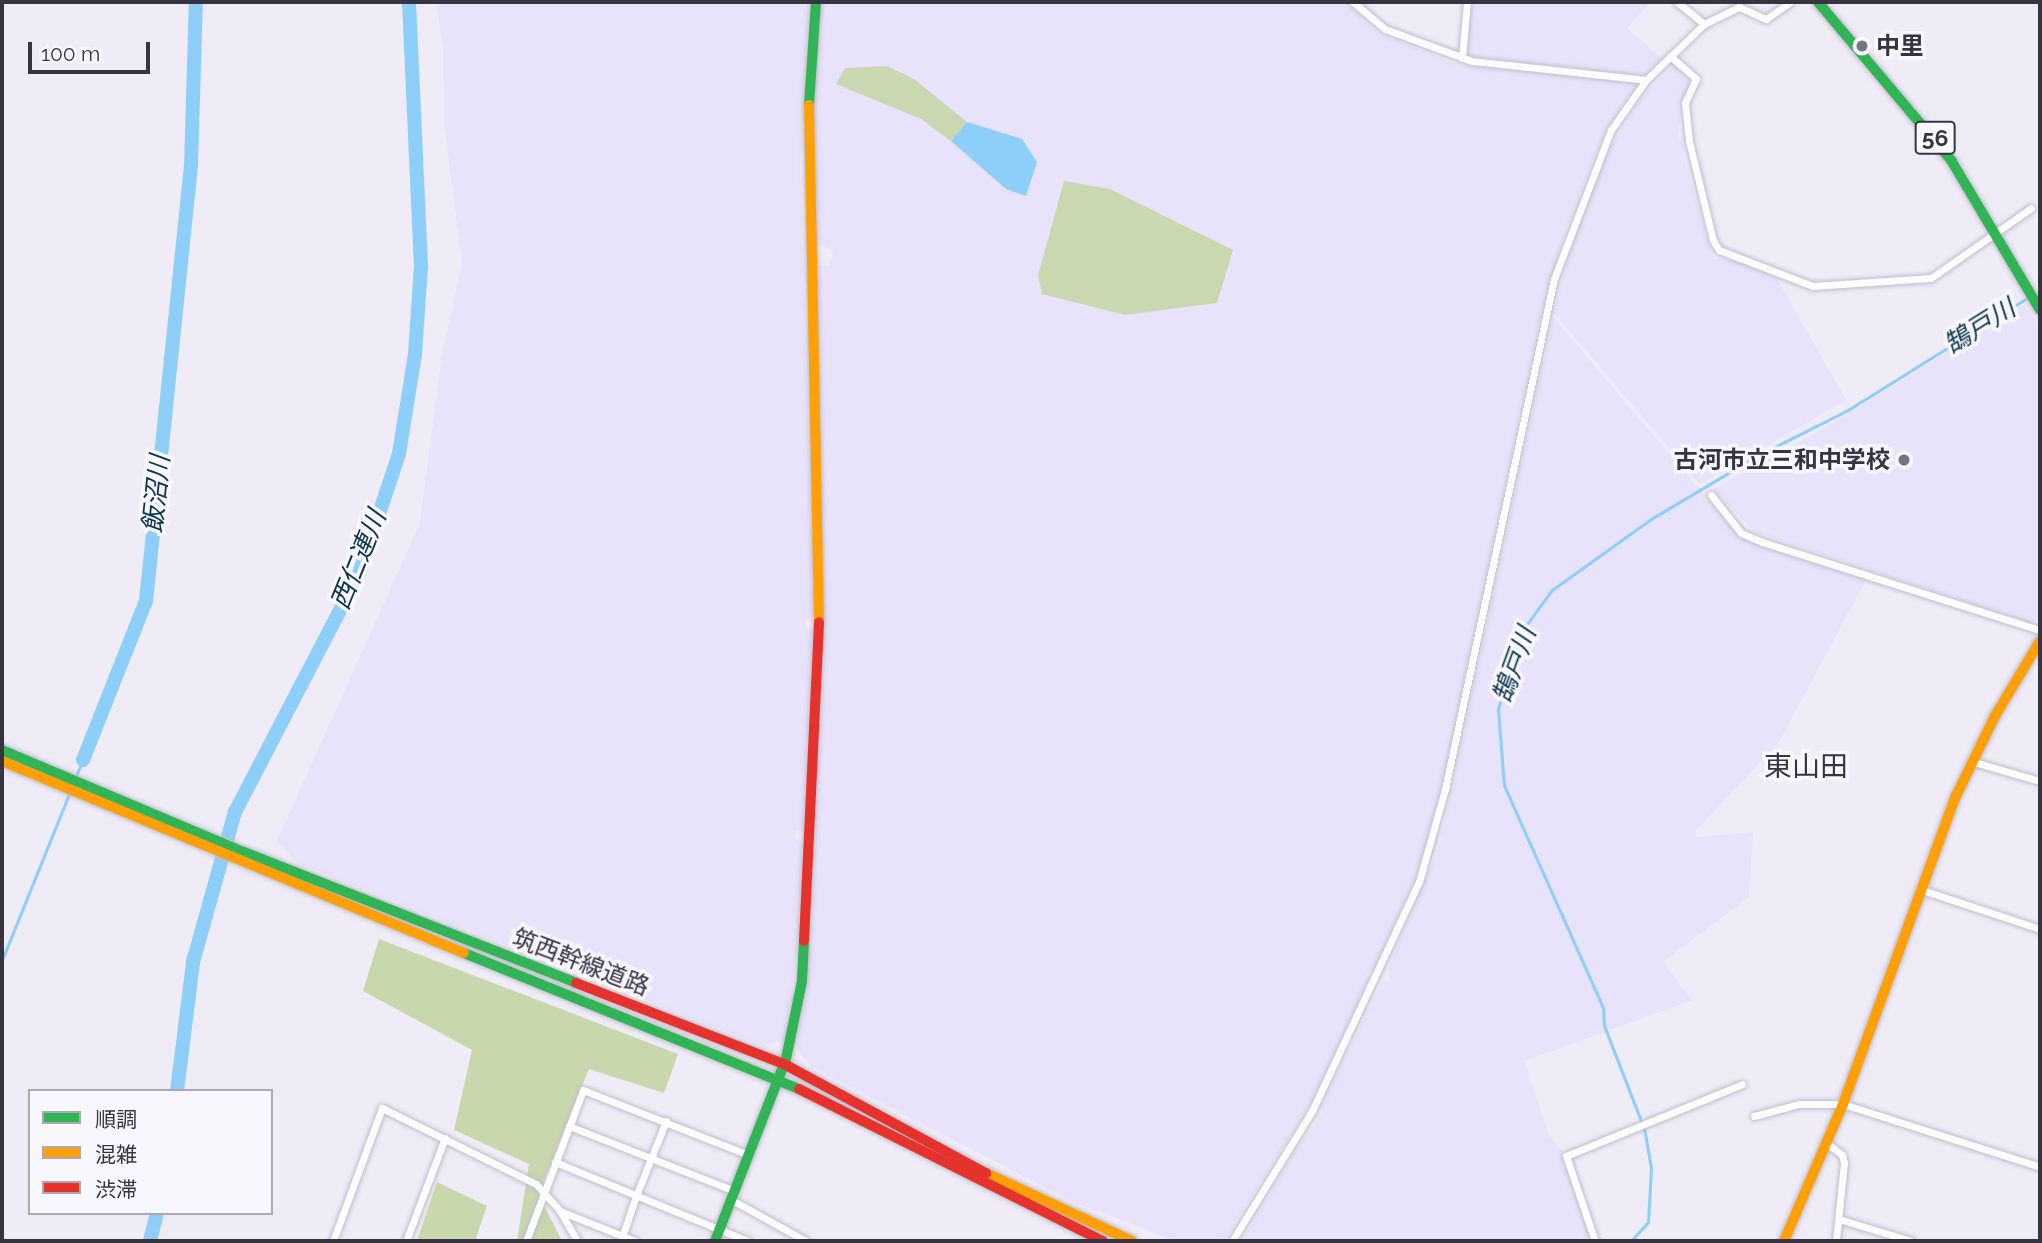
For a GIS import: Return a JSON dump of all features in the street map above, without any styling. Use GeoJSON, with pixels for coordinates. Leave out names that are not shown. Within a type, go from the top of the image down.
{"type":"FeatureCollection","features":[{"type":"Feature","properties":{"kind":"street"},"geometry":{"type":"LineString","coordinates":[[715,1241],[779,1079],[802,981],[819,620],[819,493],[806,142],[816,2]]}},
{"type":"Feature","properties":{"kind":"street"},"geometry":{"type":"LineString","coordinates":[[1353,2],[1385,29],[1462,58],[1646,80]]}},
{"type":"Feature","properties":{"kind":"street"},"geometry":{"type":"LineString","coordinates":[[1462,58],[1467,2]]}},
{"type":"Feature","properties":{"kind":"street"},"geometry":{"type":"LineString","coordinates":[[1677,2],[1704,24]]}},
{"type":"Feature","properties":{"kind":"street"},"geometry":{"type":"LineString","coordinates":[[1232,1241],[1312,1111],[1419,882],[1445,789],[1554,279],[1611,130],[1646,80],[1704,24],[1739,7],[1766,19],[1790,2]]}},
{"type":"Feature","properties":{"kind":"street","name":"56"},"geometry":{"type":"LineString","coordinates":[[1818,2],[1945,152],[2037,306]]}},
{"type":"Feature","properties":{"kind":"street"},"geometry":{"type":"LineString","coordinates":[[1670,56],[1696,79],[1685,103],[1689,141],[1713,240],[1719,250],[1813,286],[1840,287],[1931,278],[1996,237],[2031,208]]}},
{"type":"Feature","properties":{"kind":"street"},"geometry":{"type":"LineString","coordinates":[[1710,495],[1741,533],[1762,542],[2040,630]]}},
{"type":"Feature","properties":{"kind":"street"},"geometry":{"type":"LineString","coordinates":[[1784,1241],[1828,1144],[1919,890],[1971,761],[2040,641]]}},
{"type":"Feature","properties":{"kind":"street","name":"筑西幹線道路"},"geometry":{"type":"LineString","coordinates":[[2,750],[59,780]]}},
{"type":"Feature","properties":{"kind":"street","name":"筑西幹線道路"},"geometry":{"type":"LineString","coordinates":[[2,761],[59,780],[213,846],[784,1064],[1007,1184],[1132,1241]]}},
{"type":"Feature","properties":{"kind":"street"},"geometry":{"type":"LineString","coordinates":[[1971,761],[2040,781]]}},
{"type":"Feature","properties":{"kind":"street","name":"筑西幹線道路"},"geometry":{"type":"LineString","coordinates":[[243,857],[779,1079],[1103,1241]]}},
{"type":"Feature","properties":{"kind":"street"},"geometry":{"type":"LineString","coordinates":[[1919,890],[2040,929]]}},
{"type":"Feature","properties":{"kind":"street"},"geometry":{"type":"LineString","coordinates":[[1595,1241],[1566,1156],[1742,1084]]}},
{"type":"Feature","properties":{"kind":"street"},"geometry":{"type":"LineString","coordinates":[[526,1241],[583,1090],[749,1155]]}},
{"type":"Feature","properties":{"kind":"street"},"geometry":{"type":"LineString","coordinates":[[1754,1116],[1799,1104],[1843,1104],[2040,1167]]}},
{"type":"Feature","properties":{"kind":"street"},"geometry":{"type":"LineString","coordinates":[[333,1241],[382,1108],[445,1138],[543,1191],[560,1211],[577,1241]]}},
{"type":"Feature","properties":{"kind":"street"},"geometry":{"type":"LineString","coordinates":[[623,1239],[636,1196],[666,1121]]}},
{"type":"Feature","properties":{"kind":"street"},"geometry":{"type":"LineString","coordinates":[[569,1126],[652,1159],[733,1196],[806,1241]]}},
{"type":"Feature","properties":{"kind":"street"},"geometry":{"type":"LineString","coordinates":[[406,1241],[445,1138]]}},
{"type":"Feature","properties":{"kind":"street"},"geometry":{"type":"LineString","coordinates":[[1828,1144],[1842,1154],[1844,1163],[1836,1241]]}},
{"type":"Feature","properties":{"kind":"street"},"geometry":{"type":"LineString","coordinates":[[555,1162],[636,1196],[721,1227],[748,1241]]}},
{"type":"Feature","properties":{"kind":"street"},"geometry":{"type":"LineString","coordinates":[[560,1211],[623,1239],[635,1241]]}},
{"type":"Feature","properties":{"kind":"street"},"geometry":{"type":"LineString","coordinates":[[1839,1219],[1911,1241]]}},
{"type":"Feature","properties":{"kind":"shaded area"},"geometry":{"type":"Polygon","coordinates":[[[436,2],[809,2],[800,163],[813,613],[804,624],[812,631],[803,830],[796,831],[795,838],[802,844],[798,938],[785,1040],[763,1046],[295,862],[277,841],[420,523],[441,361],[462,262],[444,124],[443,47],[436,2]]]}},
{"type":"Feature","properties":{"kind":"shaded area"},"geometry":{"type":"Polygon","coordinates":[[[819,2],[1347,2],[1369,26],[1387,37],[1458,65],[1638,83],[1604,134],[1565,232],[1540,317],[1437,808],[1418,872],[1376,967],[1366,974],[1369,980],[1313,1099],[1224,1241],[1175,1241],[1072,1201],[810,1066],[797,1049],[808,962],[824,605],[814,272],[821,265],[829,266],[833,251],[813,240],[811,131],[819,2]]]}},
{"type":"Feature","properties":{"kind":"shaded area"},"geometry":{"type":"Polygon","coordinates":[[[1471,2],[1651,2],[1627,28],[1662,59],[1645,75],[1471,58],[1466,53],[1471,2]]]}},
{"type":"Feature","properties":{"kind":"shaded area"},"geometry":{"type":"Polygon","coordinates":[[[1675,65],[1690,81],[1682,101],[1678,138],[1683,142],[1684,158],[1713,259],[1729,259],[1776,277],[1846,400],[1700,484],[1554,313],[1578,226],[1609,150],[1641,98],[1675,65]]]}},
{"type":"Feature","properties":{"kind":"shaded area","name":"古河市立三和中学校"},"geometry":{"type":"Polygon","coordinates":[[[2024,305],[2040,325],[2040,615],[2033,624],[1755,532],[1713,489],[1821,430],[2024,305]]]}},
{"type":"Feature","properties":{"kind":"shaded area"},"geometry":{"type":"Polygon","coordinates":[[[1553,317],[1740,538],[1867,578],[1779,742],[1695,832],[1697,837],[1753,832],[1749,897],[1663,962],[1692,1000],[1525,1061],[1548,1134],[1564,1153],[1562,1161],[1592,1241],[1242,1241],[1292,1156],[1324,1112],[1321,1108],[1382,982],[1388,981],[1389,968],[1440,844],[1553,317]]]}},
{"type":"Feature","properties":{"kind":"green space"},"geometry":{"type":"Polygon","coordinates":[[[887,66],[914,79],[967,122],[951,141],[921,119],[836,84],[845,68],[887,66]]]}},
{"type":"Feature","properties":{"kind":"green space"},"geometry":{"type":"Polygon","coordinates":[[[1064,181],[1110,189],[1233,250],[1217,303],[1125,315],[1042,294],[1038,275],[1064,181]]]}},
{"type":"Feature","properties":{"kind":"green space"},"geometry":{"type":"Polygon","coordinates":[[[379,939],[678,1054],[664,1093],[589,1069],[538,1194],[562,1241],[517,1241],[529,1164],[454,1130],[472,1050],[363,991],[379,939]]]}},
{"type":"Feature","properties":{"kind":"green space"},"geometry":{"type":"Polygon","coordinates":[[[437,1182],[487,1206],[475,1241],[417,1241],[437,1182]]]}},
{"type":"Feature","properties":{"kind":"water"},"geometry":{"type":"Polygon","coordinates":[[[967,122],[1022,139],[1037,162],[1026,196],[1006,189],[951,141],[967,122]]]}},
{"type":"Feature","properties":{"kind":"waterway","name":"飯沼川"},"geometry":{"type":"LineString","coordinates":[[83,760],[146,601],[191,166],[196,2]]}},
{"type":"Feature","properties":{"kind":"waterway","name":"西仁連川"},"geometry":{"type":"LineString","coordinates":[[177,1089],[193,962],[235,812],[359,574],[399,454],[415,354],[421,267],[409,2]]}},
{"type":"Feature","properties":{"kind":"waterway","name":"鵠戸川"},"geometry":{"type":"LineString","coordinates":[[1631,1241],[1648,1222],[1651,1168],[1644,1129],[1604,1026],[1603,1008],[1504,786],[1498,709],[1522,631],[1552,590],[1651,519],[1757,456],[1848,410],[2029,297]]}},
{"type":"Feature","properties":{"kind":"waterway","name":"飯沼川"},"geometry":{"type":"LineString","coordinates":[[75,778],[83,760]]}},
{"type":"Feature","properties":{"kind":"waterway","name":"飯沼川"},"geometry":{"type":"LineString","coordinates":[[2,960],[69,794]]}},
{"type":"Feature","properties":{"kind":"waterway","name":"西仁連川"},"geometry":{"type":"LineString","coordinates":[[150,1241],[156,1215]]}},
{"type":"Feature","properties":{"kind":"traffic: fast"},"geometry":{"type":"LineString","coordinates":[[809,105],[816,2]]}},
{"type":"Feature","properties":{"kind":"traffic: fast"},"geometry":{"type":"LineString","coordinates":[[1818,2],[1951,160],[2040,310]]}},
{"type":"Feature","properties":{"kind":"traffic: fast"},"geometry":{"type":"LineString","coordinates":[[2,750],[244,852],[576,983]]}},
{"type":"Feature","properties":{"kind":"traffic: fast"},"geometry":{"type":"LineString","coordinates":[[715,1241],[786,1059],[802,981],[804,941]]}},
{"type":"Feature","properties":{"kind":"traffic: fast"},"geometry":{"type":"LineString","coordinates":[[464,953],[799,1089]]}},
{"type":"Feature","properties":{"kind":"traffic: slow"},"geometry":{"type":"LineString","coordinates":[[809,105],[819,622]]}},
{"type":"Feature","properties":{"kind":"traffic: slow"},"geometry":{"type":"LineString","coordinates":[[1784,1241],[1843,1104],[1956,796],[1995,716],[2040,641]]}},
{"type":"Feature","properties":{"kind":"traffic: slow"},"geometry":{"type":"LineString","coordinates":[[2,761],[464,953]]}},
{"type":"Feature","properties":{"kind":"traffic: slow"},"geometry":{"type":"LineString","coordinates":[[986,1173],[1132,1241]]}},
{"type":"Feature","properties":{"kind":"traffic: jam"},"geometry":{"type":"LineString","coordinates":[[804,941],[819,622]]}},
{"type":"Feature","properties":{"kind":"traffic: jam"},"geometry":{"type":"LineString","coordinates":[[576,983],[784,1064],[986,1173]]}},
{"type":"Feature","properties":{"kind":"traffic: jam"},"geometry":{"type":"LineString","coordinates":[[799,1089],[1103,1241]]}},
{"type":"Feature","properties":{"kind":"place","name":"中里"},"geometry":{"type":"Point","coordinates":[1862,46]}},
{"type":"Feature","properties":{"kind":"place","name":"古河市立三和中学校"},"geometry":{"type":"Point","coordinates":[1904,460]}},
{"type":"Feature","properties":{"kind":"district","name":"東山田"},"geometry":{"type":"Point","coordinates":[1806,767]}}]}
